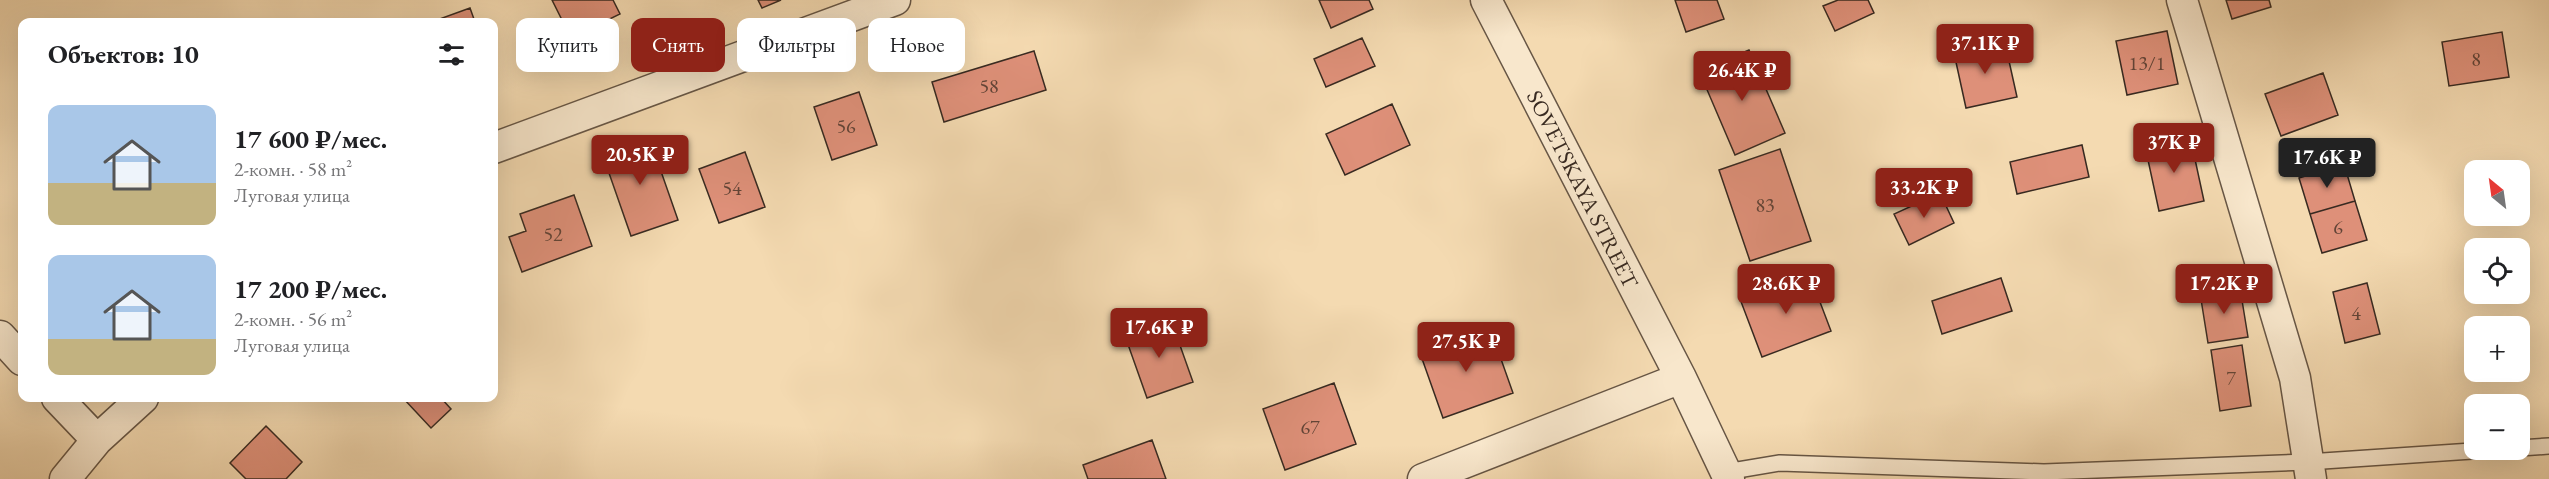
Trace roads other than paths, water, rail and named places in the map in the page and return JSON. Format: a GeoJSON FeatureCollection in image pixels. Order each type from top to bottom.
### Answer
{"type":"FeatureCollection","features":[{"type":"Feature","properties":{"kind":"street"},"geometry":{"type":"LineString","coordinates":[[498,147],[895,0]]}},
{"type":"Feature","properties":{"kind":"street","name":"SOVETSKAYA STREET"},"geometry":{"type":"LineString","coordinates":[[1486,0],[1681,378],[1727,476]]}},
{"type":"Feature","properties":{"kind":"street"},"geometry":{"type":"LineString","coordinates":[[2182,0],[2295,378],[2309,471]]}},
{"type":"Feature","properties":{"kind":"street"},"geometry":{"type":"LineString","coordinates":[[0,336],[18,356]]}},
{"type":"Feature","properties":{"kind":"street"},"geometry":{"type":"LineString","coordinates":[[1423,479],[1681,378]]}},
{"type":"Feature","properties":{"kind":"street"},"geometry":{"type":"LineString","coordinates":[[61,402],[97,440]]}},
{"type":"Feature","properties":{"kind":"street"},"geometry":{"type":"LineString","coordinates":[[65,479],[97,440],[139,402]]}},
{"type":"Feature","properties":{"kind":"lane"},"geometry":{"type":"LineString","coordinates":[[2530,447],[2549,446]]}},
{"type":"Feature","properties":{"kind":"lane"},"geometry":{"type":"LineString","coordinates":[[1727,476],[1780,463],[2044,472],[2309,471],[2464,453]]}}]}
